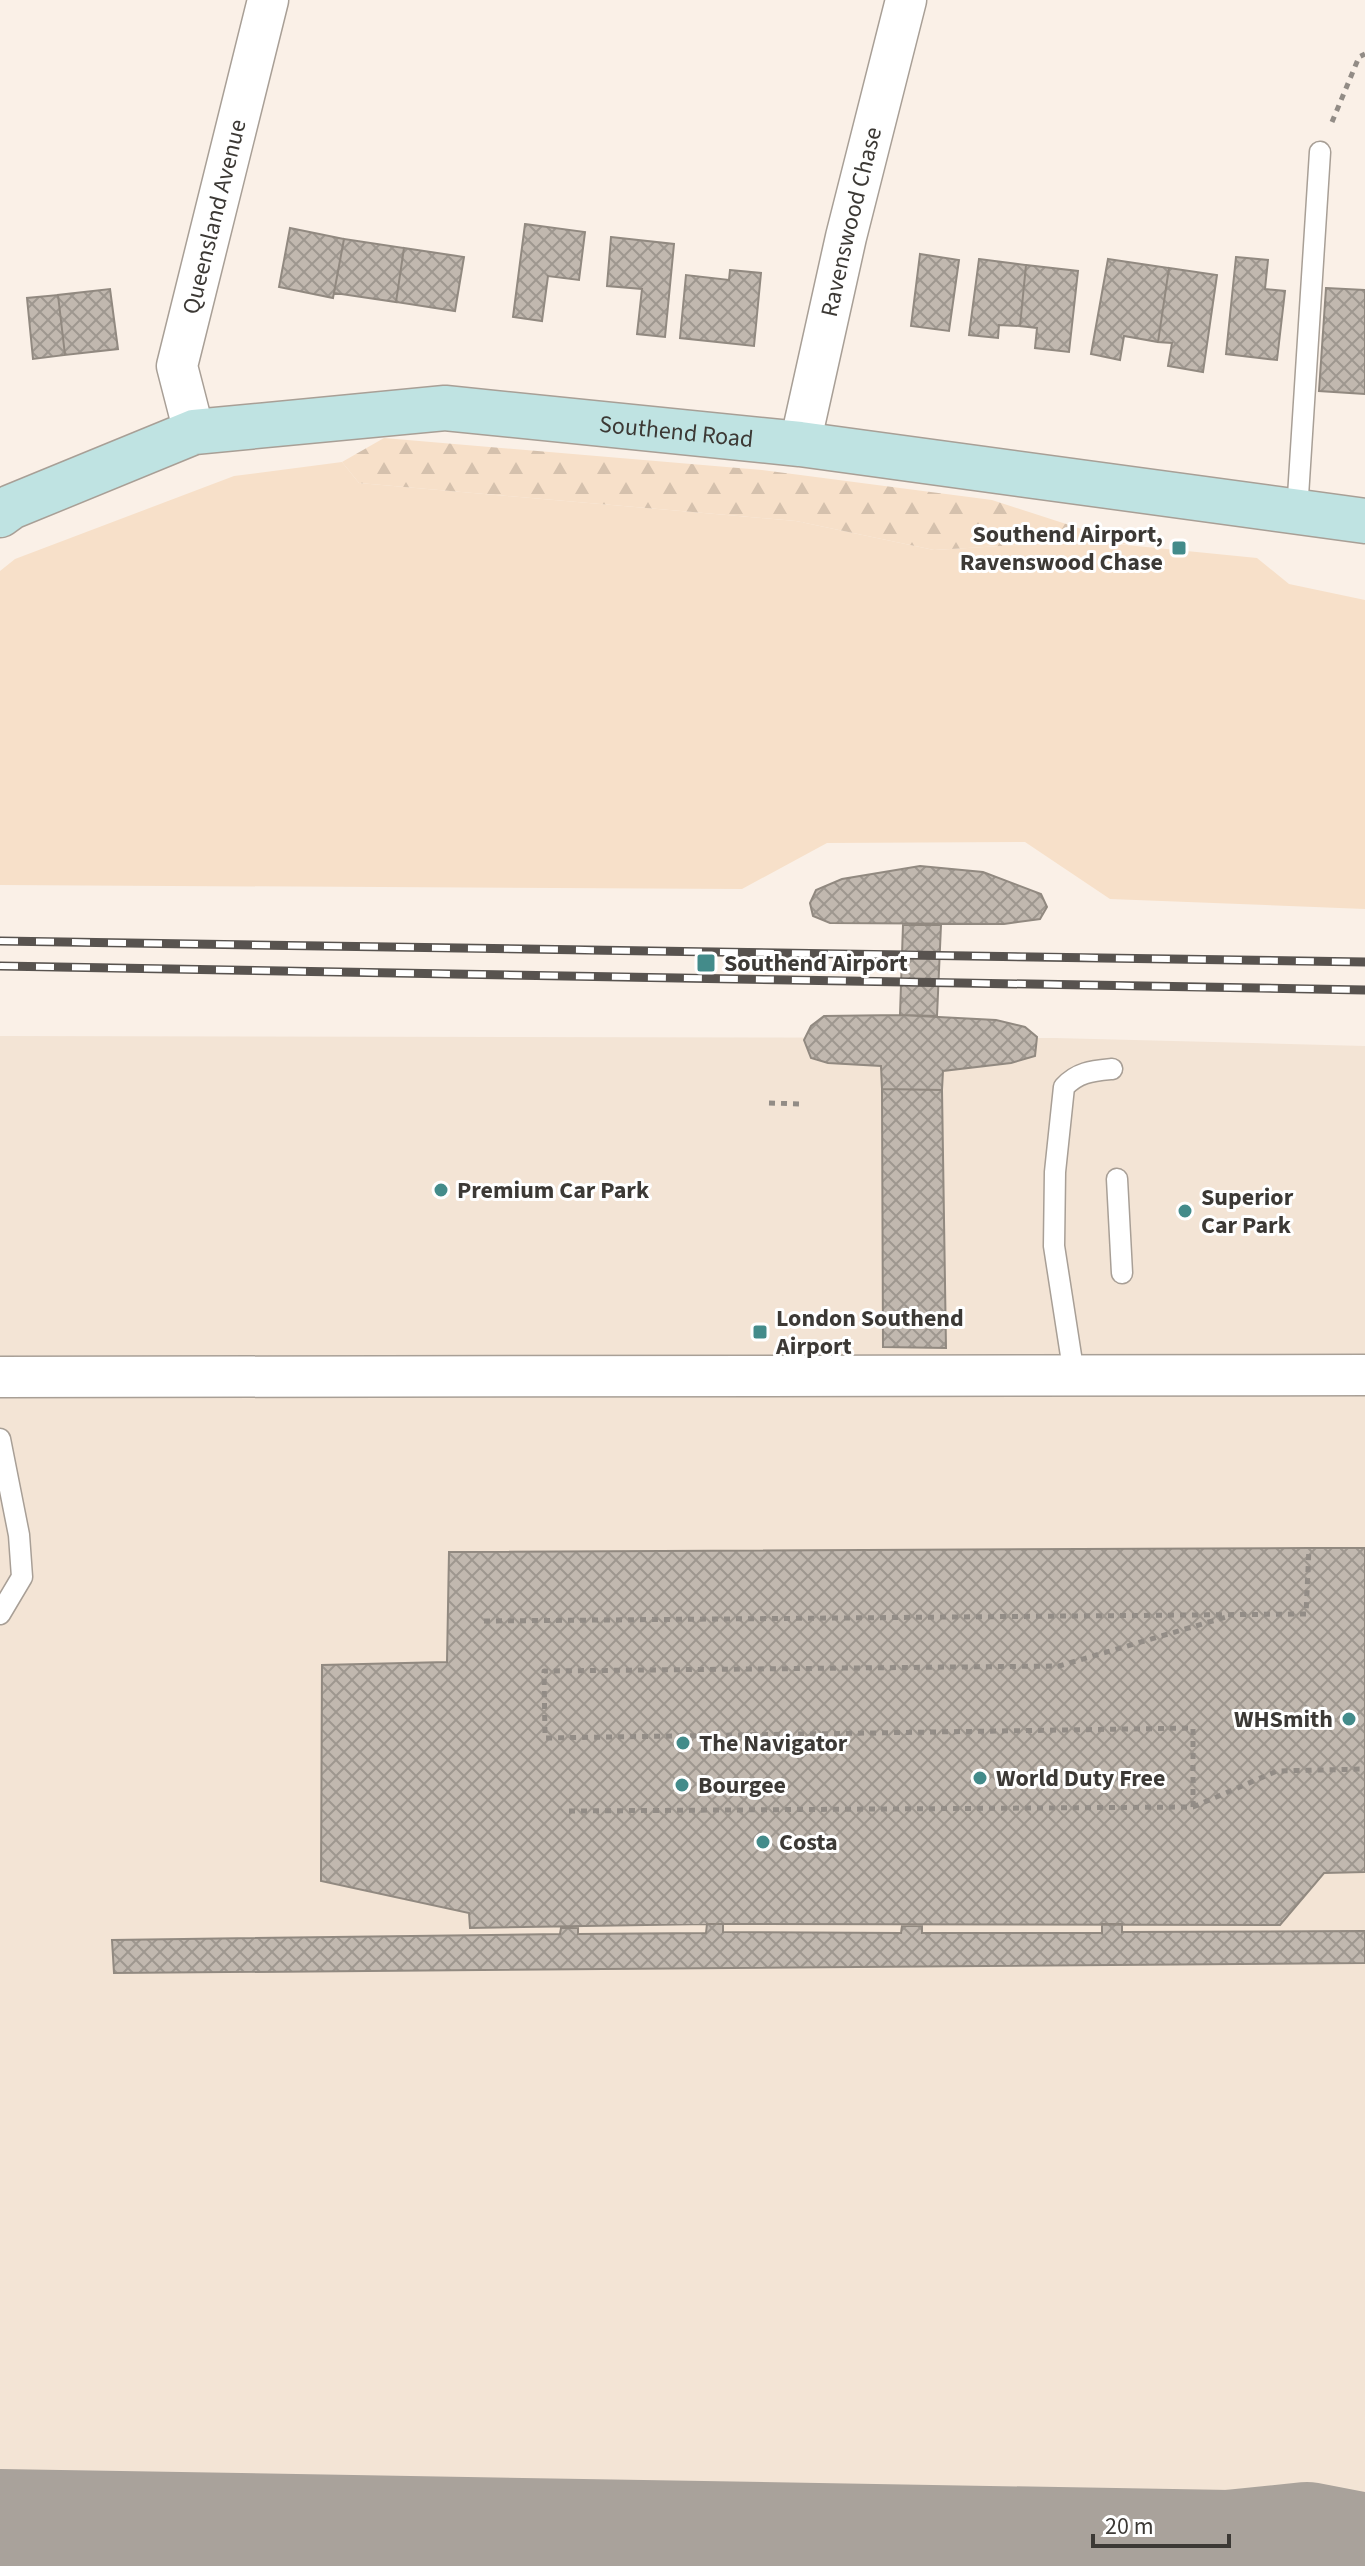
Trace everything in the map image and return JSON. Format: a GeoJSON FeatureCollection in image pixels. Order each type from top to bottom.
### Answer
{"type":"FeatureCollection","features":[{"type":"Feature","properties":{"kind":"street","name":"Queensland Avenue"},"geometry":{"type":"LineString","coordinates":[[194,432],[177,366],[268,0]]}},
{"type":"Feature","properties":{"kind":"street","name":"Ravenswood Chase"},"geometry":{"type":"LineString","coordinates":[[800,444],[846,237],[906,0]]}},
{"type":"Feature","properties":{"kind":"street","name":"Southend Road"},"geometry":{"type":"LineString","coordinates":[[0,515],[11,507],[194,432],[445,408],[800,444],[1365,521]]}},
{"type":"Feature","properties":{"kind":"street"},"geometry":{"type":"LineString","coordinates":[[0,1377],[1365,1375]]}},
{"type":"Feature","properties":{"kind":"lane"},"geometry":{"type":"LineString","coordinates":[[1297,512],[1320,152]]}},
{"type":"Feature","properties":{"kind":"lane"},"geometry":{"type":"LineString","coordinates":[[1074,1375],[1054,1246],[1055,1172],[1064,1087],[1073,1078],[1088,1071],[1112,1069]]}},
{"type":"Feature","properties":{"kind":"lane"},"geometry":{"type":"LineString","coordinates":[[1117,1179],[1122,1273]]}},
{"type":"Feature","properties":{"kind":"lane"},"geometry":{"type":"LineString","coordinates":[[0,1439],[19,1535],[22,1577],[0,1614]]}},
{"type":"Feature","properties":{"kind":"path"},"geometry":{"type":"LineString","coordinates":[[1320,152],[1359,57],[1365,54]]}},
{"type":"Feature","properties":{"kind":"path"},"geometry":{"type":"LineString","coordinates":[[769,1103],[801,1104]]}},
{"type":"Feature","properties":{"kind":"path"},"geometry":{"type":"LineString","coordinates":[[484,1621],[1306,1614],[1309,1548]]}},
{"type":"Feature","properties":{"kind":"path"},"geometry":{"type":"LineString","coordinates":[[1193,1807],[1193,1728],[545,1738],[544,1671],[1059,1666],[1233,1615]]}},
{"type":"Feature","properties":{"kind":"path"},"geometry":{"type":"LineString","coordinates":[[569,1811],[1193,1807],[1277,1771],[1365,1769]]}},
{"type":"Feature","properties":{"kind":"shaded area","name":"London Southend Airport"},"geometry":{"type":"Polygon","coordinates":[[[0,1036],[1055,1038],[1365,1046],[1365,2566],[0,2566],[0,1036]]]}},
{"type":"Feature","properties":{"kind":"green space"},"geometry":{"type":"Polygon","coordinates":[[[384,438],[762,470],[992,500],[1131,545],[1086,541],[934,550],[796,521],[359,483],[342,462],[384,438]]]}},
{"type":"Feature","properties":{"kind":"green space"},"geometry":{"type":"Polygon","coordinates":[[[342,462],[359,483],[796,521],[934,550],[1086,541],[1257,558],[1289,584],[1365,600],[1365,909],[1110,899],[1025,842],[827,843],[742,889],[0,885],[0,571],[15,559],[234,476],[342,462]]]}},
{"type":"Feature","properties":{"kind":"building"},"geometry":{"type":"Polygon","coordinates":[[[525,224],[585,232],[579,280],[548,276],[542,321],[513,317],[525,224]]]}},
{"type":"Feature","properties":{"kind":"building"},"geometry":{"type":"Polygon","coordinates":[[[290,228],[344,239],[333,298],[279,287],[290,228]]]}},
{"type":"Feature","properties":{"kind":"building"},"geometry":{"type":"Polygon","coordinates":[[[611,237],[674,244],[665,337],[637,334],[642,289],[607,286],[611,237]]]}},
{"type":"Feature","properties":{"kind":"building"},"geometry":{"type":"Polygon","coordinates":[[[344,239],[404,248],[396,302],[334,293],[344,239]]]}},
{"type":"Feature","properties":{"kind":"building"},"geometry":{"type":"Polygon","coordinates":[[[404,248],[464,257],[455,311],[396,302],[404,248]]]}},
{"type":"Feature","properties":{"kind":"building"},"geometry":{"type":"Polygon","coordinates":[[[920,254],[959,260],[949,331],[911,326],[920,254]]]}},
{"type":"Feature","properties":{"kind":"building"},"geometry":{"type":"Polygon","coordinates":[[[1236,257],[1268,260],[1265,289],[1285,291],[1277,360],[1226,354],[1236,257]]]}},
{"type":"Feature","properties":{"kind":"building"},"geometry":{"type":"Polygon","coordinates":[[[979,259],[1026,265],[1020,326],[999,325],[998,338],[969,335],[979,259]]]}},
{"type":"Feature","properties":{"kind":"building"},"geometry":{"type":"Polygon","coordinates":[[[1108,259],[1169,268],[1158,342],[1124,336],[1120,360],[1091,354],[1108,259]]]}},
{"type":"Feature","properties":{"kind":"building"},"geometry":{"type":"Polygon","coordinates":[[[1026,265],[1078,271],[1069,352],[1035,348],[1037,328],[1020,326],[1026,265]]]}},
{"type":"Feature","properties":{"kind":"building"},"geometry":{"type":"Polygon","coordinates":[[[1169,268],[1217,275],[1203,372],[1168,366],[1172,343],[1158,342],[1169,268]]]}},
{"type":"Feature","properties":{"kind":"building"},"geometry":{"type":"Polygon","coordinates":[[[730,270],[761,273],[754,346],[680,338],[686,275],[729,280],[730,270]]]}},
{"type":"Feature","properties":{"kind":"building"},"geometry":{"type":"Polygon","coordinates":[[[1326,288],[1365,290],[1365,394],[1319,391],[1326,288]]]}},
{"type":"Feature","properties":{"kind":"building"},"geometry":{"type":"Polygon","coordinates":[[[110,289],[118,349],[65,355],[58,295],[110,289]]]}},
{"type":"Feature","properties":{"kind":"building"},"geometry":{"type":"Polygon","coordinates":[[[58,295],[65,355],[33,359],[27,298],[58,295]]]}},
{"type":"Feature","properties":{"kind":"building"},"geometry":{"type":"Polygon","coordinates":[[[920,866],[983,872],[1041,894],[1047,907],[1040,919],[1004,924],[830,923],[813,916],[810,903],[816,890],[842,879],[920,866]]]}},
{"type":"Feature","properties":{"kind":"building"},"geometry":{"type":"Polygon","coordinates":[[[903,925],[941,925],[937,1016],[900,1015],[903,925]]]}},
{"type":"Feature","properties":{"kind":"building"},"geometry":{"type":"Polygon","coordinates":[[[900,1015],[996,1020],[1025,1027],[1037,1037],[1035,1056],[1011,1063],[943,1071],[942,1090],[882,1089],[881,1066],[828,1063],[811,1058],[804,1040],[811,1026],[824,1016],[900,1015]]]}},
{"type":"Feature","properties":{"kind":"building"},"geometry":{"type":"Polygon","coordinates":[[[882,1089],[942,1090],[946,1348],[883,1347],[882,1089]]]}},
{"type":"Feature","properties":{"kind":"building"},"geometry":{"type":"Polygon","coordinates":[[[1365,1548],[1365,1872],[1324,1873],[1280,1925],[707,1924],[470,1928],[469,1913],[321,1881],[322,1665],[447,1662],[449,1552],[1365,1548]]]}},
{"type":"Feature","properties":{"kind":"building"},"geometry":{"type":"Polygon","coordinates":[[[707,1924],[723,1924],[723,1932],[901,1933],[902,1926],[922,1926],[922,1933],[1102,1933],[1102,1924],[1122,1924],[1122,1932],[1365,1931],[1365,1963],[114,1973],[112,1940],[560,1934],[561,1928],[578,1928],[578,1934],[706,1933],[707,1924]]]}},
{"type":"Feature","properties":{"kind":"taxiway"},"geometry":{"type":"LineString","coordinates":[[0,2530],[1229,2551],[1307,2543],[1365,2554]]}},
{"type":"Feature","properties":{"kind":"railway"},"geometry":{"type":"LineString","coordinates":[[0,941],[1365,962]]}},
{"type":"Feature","properties":{"kind":"railway"},"geometry":{"type":"LineString","coordinates":[[0,966],[1365,990]]}},
{"type":"Feature","properties":{"kind":"place","name":"Southend Airport, Ravenswood Chase"},"geometry":{"type":"Point","coordinates":[1179,548]}},
{"type":"Feature","properties":{"kind":"place","name":"Southend Airport"},"geometry":{"type":"Point","coordinates":[706,963]}},
{"type":"Feature","properties":{"kind":"place","name":"Premium Car Park"},"geometry":{"type":"Point","coordinates":[441,1190]}},
{"type":"Feature","properties":{"kind":"place","name":"Superior Car Park"},"geometry":{"type":"Point","coordinates":[1185,1211]}},
{"type":"Feature","properties":{"kind":"place","name":"London Southend Airport"},"geometry":{"type":"Point","coordinates":[760,1332]}},
{"type":"Feature","properties":{"kind":"place","name":"WHSmith"},"geometry":{"type":"Point","coordinates":[1349,1719]}},
{"type":"Feature","properties":{"kind":"place","name":"The Navigator"},"geometry":{"type":"Point","coordinates":[683,1743]}},
{"type":"Feature","properties":{"kind":"place","name":"World Duty Free"},"geometry":{"type":"Point","coordinates":[980,1778]}},
{"type":"Feature","properties":{"kind":"place","name":"Bourgee"},"geometry":{"type":"Point","coordinates":[682,1785]}},
{"type":"Feature","properties":{"kind":"place","name":"Costa"},"geometry":{"type":"Point","coordinates":[763,1842]}}]}
